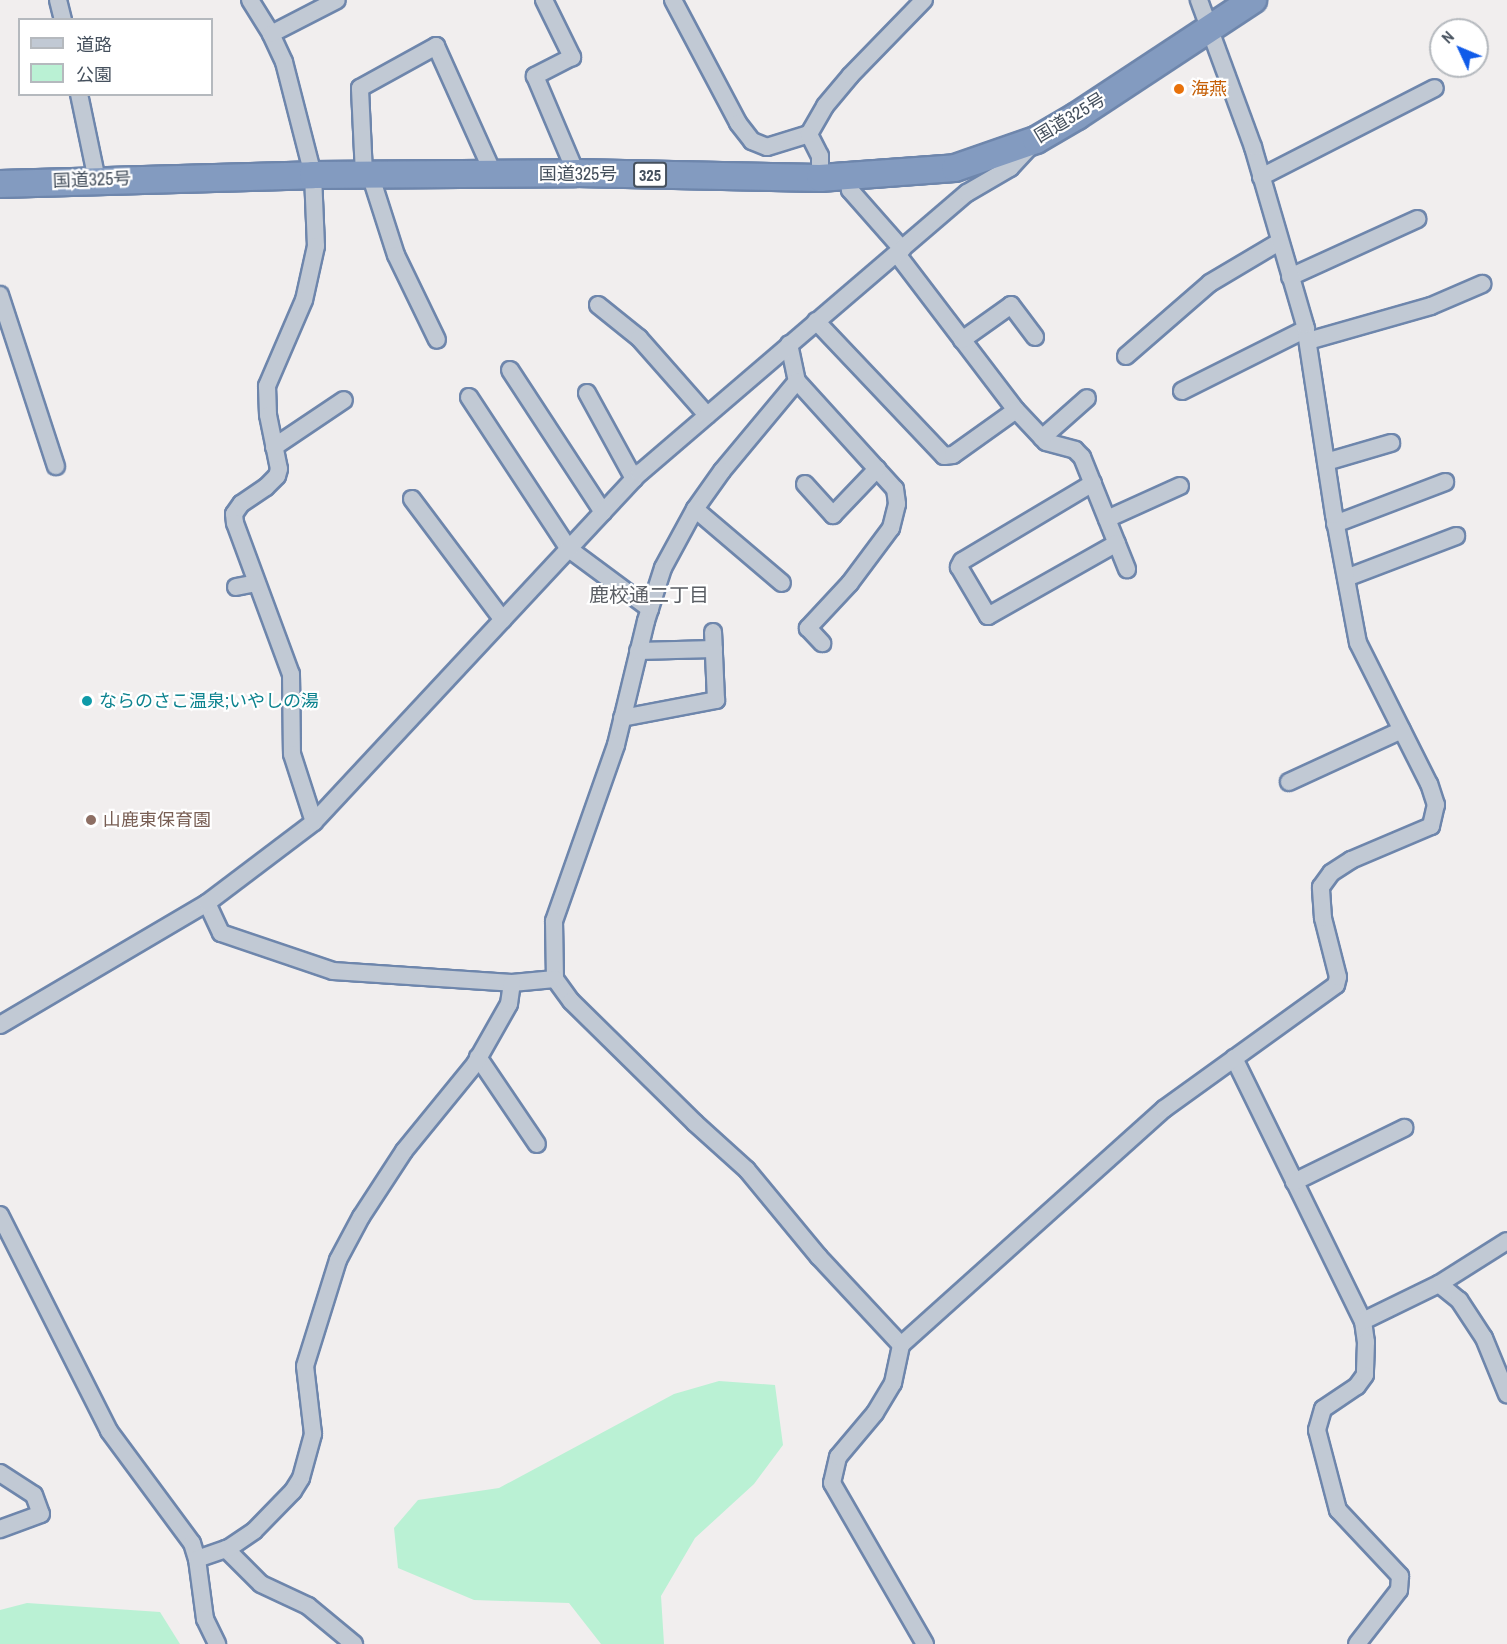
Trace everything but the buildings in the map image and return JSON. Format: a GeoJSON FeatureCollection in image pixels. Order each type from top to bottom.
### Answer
{"type":"FeatureCollection","features":[{"type":"Feature","properties":{"kind":"highway","name":"国道325号"},"geometry":{"type":"LineString","coordinates":[[0,184],[367,174],[576,173],[820,178],[955,168],[1036,140],[1077,116],[1253,0]]}},
{"type":"Feature","properties":{"kind":"street"},"geometry":{"type":"LineString","coordinates":[[58,0],[62,18]]}},
{"type":"Feature","properties":{"kind":"street"},"geometry":{"type":"LineString","coordinates":[[250,0],[272,34],[284,62],[313,175],[316,246],[304,300],[267,387],[268,415],[279,469],[277,476],[242,504],[234,514],[291,674],[292,754],[314,822]]}},
{"type":"Feature","properties":{"kind":"street"},"geometry":{"type":"LineString","coordinates":[[272,34],[337,0]]}},
{"type":"Feature","properties":{"kind":"street"},"geometry":{"type":"LineString","coordinates":[[544,0],[572,57],[535,76],[576,173]]}},
{"type":"Feature","properties":{"kind":"street"},"geometry":{"type":"LineString","coordinates":[[673,0],[689,25],[738,123],[753,141],[767,147],[809,134],[825,106],[850,76],[924,0]]}},
{"type":"Feature","properties":{"kind":"street"},"geometry":{"type":"LineString","coordinates":[[925,1644],[832,1483],[838,1457],[875,1413],[893,1383],[901,1345],[1164,1109],[1336,986],[1338,977],[1323,918],[1322,887],[1331,873],[1351,860],[1431,826],[1436,805],[1429,784],[1358,643],[1335,524],[1307,335],[1253,147],[1199,0]]}},
{"type":"Feature","properties":{"kind":"street"},"geometry":{"type":"LineString","coordinates":[[437,340],[396,255],[367,174],[360,88],[436,46],[493,174]]}},
{"type":"Feature","properties":{"kind":"street"},"geometry":{"type":"LineString","coordinates":[[1262,177],[1435,88]]}},
{"type":"Feature","properties":{"kind":"street"},"geometry":{"type":"LineString","coordinates":[[79,96],[97,180]]}},
{"type":"Feature","properties":{"kind":"street"},"geometry":{"type":"LineString","coordinates":[[809,134],[820,156],[820,178]]}},
{"type":"Feature","properties":{"kind":"street"},"geometry":{"type":"LineString","coordinates":[[0,1025],[207,903],[314,822],[634,479],[967,193],[1010,168],[1036,140]]}},
{"type":"Feature","properties":{"kind":"street"},"geometry":{"type":"LineString","coordinates":[[955,168],[967,193]]}},
{"type":"Feature","properties":{"kind":"street"},"geometry":{"type":"LineString","coordinates":[[848,176],[850,190],[899,251],[1016,411],[1042,438],[1058,447],[1075,450],[1082,458],[1127,568]]}},
{"type":"Feature","properties":{"kind":"street"},"geometry":{"type":"LineString","coordinates":[[1290,277],[1417,219]]}},
{"type":"Feature","properties":{"kind":"street"},"geometry":{"type":"LineString","coordinates":[[1126,356],[1210,283],[1279,242]]}},
{"type":"Feature","properties":{"kind":"street"},"geometry":{"type":"LineString","coordinates":[[1182,391],[1307,335],[1431,306],[1482,284]]}},
{"type":"Feature","properties":{"kind":"street"},"geometry":{"type":"LineString","coordinates":[[0,296],[56,466]]}},
{"type":"Feature","properties":{"kind":"street"},"geometry":{"type":"LineString","coordinates":[[598,305],[639,338],[707,415]]}},
{"type":"Feature","properties":{"kind":"street"},"geometry":{"type":"LineString","coordinates":[[962,340],[1011,305],[1035,337]]}},
{"type":"Feature","properties":{"kind":"street"},"geometry":{"type":"LineString","coordinates":[[816,321],[944,456],[953,456],[1016,411]]}},
{"type":"Feature","properties":{"kind":"street"},"geometry":{"type":"LineString","coordinates":[[789,344],[796,381],[895,489],[897,504],[891,528],[850,583],[808,628],[822,643]]}},
{"type":"Feature","properties":{"kind":"street"},"geometry":{"type":"LineString","coordinates":[[510,370],[603,512]]}},
{"type":"Feature","properties":{"kind":"street"},"geometry":{"type":"LineString","coordinates":[[796,381],[722,471],[695,508],[663,568],[638,651],[622,718],[588,828],[554,921],[555,979],[571,1001],[695,1123],[747,1170],[819,1257],[901,1345]]}},
{"type":"Feature","properties":{"kind":"street"},"geometry":{"type":"LineString","coordinates":[[587,393],[634,479]]}},
{"type":"Feature","properties":{"kind":"street"},"geometry":{"type":"LineString","coordinates":[[469,397],[569,549],[650,609]]}},
{"type":"Feature","properties":{"kind":"street"},"geometry":{"type":"LineString","coordinates":[[1042,438],[1087,398]]}},
{"type":"Feature","properties":{"kind":"street"},"geometry":{"type":"LineString","coordinates":[[274,447],[344,400]]}},
{"type":"Feature","properties":{"kind":"street"},"geometry":{"type":"LineString","coordinates":[[1326,462],[1391,442]]}},
{"type":"Feature","properties":{"kind":"street"},"geometry":{"type":"LineString","coordinates":[[805,484],[833,515],[877,469]]}},
{"type":"Feature","properties":{"kind":"street"},"geometry":{"type":"LineString","coordinates":[[1335,524],[1445,482]]}},
{"type":"Feature","properties":{"kind":"street"},"geometry":{"type":"LineString","coordinates":[[1093,483],[962,561],[959,567],[988,616],[1117,543]]}},
{"type":"Feature","properties":{"kind":"street"},"geometry":{"type":"LineString","coordinates":[[1107,519],[1180,486]]}},
{"type":"Feature","properties":{"kind":"street"},"geometry":{"type":"LineString","coordinates":[[412,500],[503,620]]}},
{"type":"Feature","properties":{"kind":"street"},"geometry":{"type":"LineString","coordinates":[[695,508],[782,583]]}},
{"type":"Feature","properties":{"kind":"street"},"geometry":{"type":"LineString","coordinates":[[1346,578],[1456,536]]}},
{"type":"Feature","properties":{"kind":"street"},"geometry":{"type":"LineString","coordinates":[[236,587],[257,583]]}},
{"type":"Feature","properties":{"kind":"street"},"geometry":{"type":"LineString","coordinates":[[622,718],[716,700],[713,641],[638,651]]}},
{"type":"Feature","properties":{"kind":"street"},"geometry":{"type":"LineString","coordinates":[[1289,782],[1402,730]]}},
{"type":"Feature","properties":{"kind":"street"},"geometry":{"type":"LineString","coordinates":[[207,903],[221,933],[333,971],[512,983],[555,979]]}},
{"type":"Feature","properties":{"kind":"street"},"geometry":{"type":"LineString","coordinates":[[197,1559],[226,1549],[254,1531],[293,1491],[301,1478],[313,1434],[305,1366],[338,1260],[361,1217],[404,1150],[478,1057],[509,1004],[512,983]]}},
{"type":"Feature","properties":{"kind":"street"},"geometry":{"type":"LineString","coordinates":[[478,1057],[537,1144]]}},
{"type":"Feature","properties":{"kind":"street"},"geometry":{"type":"LineString","coordinates":[[1234,1058],[1363,1321],[1366,1342],[1365,1375],[1357,1386],[1323,1409],[1317,1430],[1338,1510],[1400,1576],[1399,1590],[1357,1644]]}},
{"type":"Feature","properties":{"kind":"street"},"geometry":{"type":"LineString","coordinates":[[1294,1182],[1404,1128]]}},
{"type":"Feature","properties":{"kind":"street"},"geometry":{"type":"LineString","coordinates":[[0,1215],[109,1431],[192,1543],[197,1559],[205,1619],[217,1644]]}},
{"type":"Feature","properties":{"kind":"street"},"geometry":{"type":"LineString","coordinates":[[1363,1321],[1438,1284],[1507,1241]]}},
{"type":"Feature","properties":{"kind":"street"},"geometry":{"type":"LineString","coordinates":[[1438,1284],[1459,1300],[1484,1338],[1507,1394]]}},
{"type":"Feature","properties":{"kind":"street"},"geometry":{"type":"LineString","coordinates":[[0,1473],[34,1495],[41,1514],[0,1529]]}},
{"type":"Feature","properties":{"kind":"street"},"geometry":{"type":"LineString","coordinates":[[226,1549],[261,1584],[308,1606],[350,1640]]}},
{"type":"Feature","properties":{"kind":"green space"},"geometry":{"type":"Polygon","coordinates":[[[719,1381],[775,1385],[783,1445],[754,1484],[695,1538],[661,1596],[664,1644],[601,1644],[569,1603],[474,1600],[398,1568],[394,1528],[418,1500],[499,1488],[674,1394],[719,1381]]]}},
{"type":"Feature","properties":{"kind":"green space"},"geometry":{"type":"Polygon","coordinates":[[[27,1603],[160,1612],[180,1644],[0,1644],[0,1610],[27,1603]]]}},
{"type":"Feature","properties":{"kind":"place","name":"海燕"},"geometry":{"type":"Point","coordinates":[1179,89]}},
{"type":"Feature","properties":{"kind":"place","name":"ならのさこ温泉;いやしの湯"},"geometry":{"type":"Point","coordinates":[87,701]}},
{"type":"Feature","properties":{"kind":"place","name":"山鹿東保育園"},"geometry":{"type":"Point","coordinates":[91,820]}},
{"type":"Feature","properties":{"kind":"district","name":"鹿校通二丁目"},"geometry":{"type":"Point","coordinates":[649,594]}}]}
